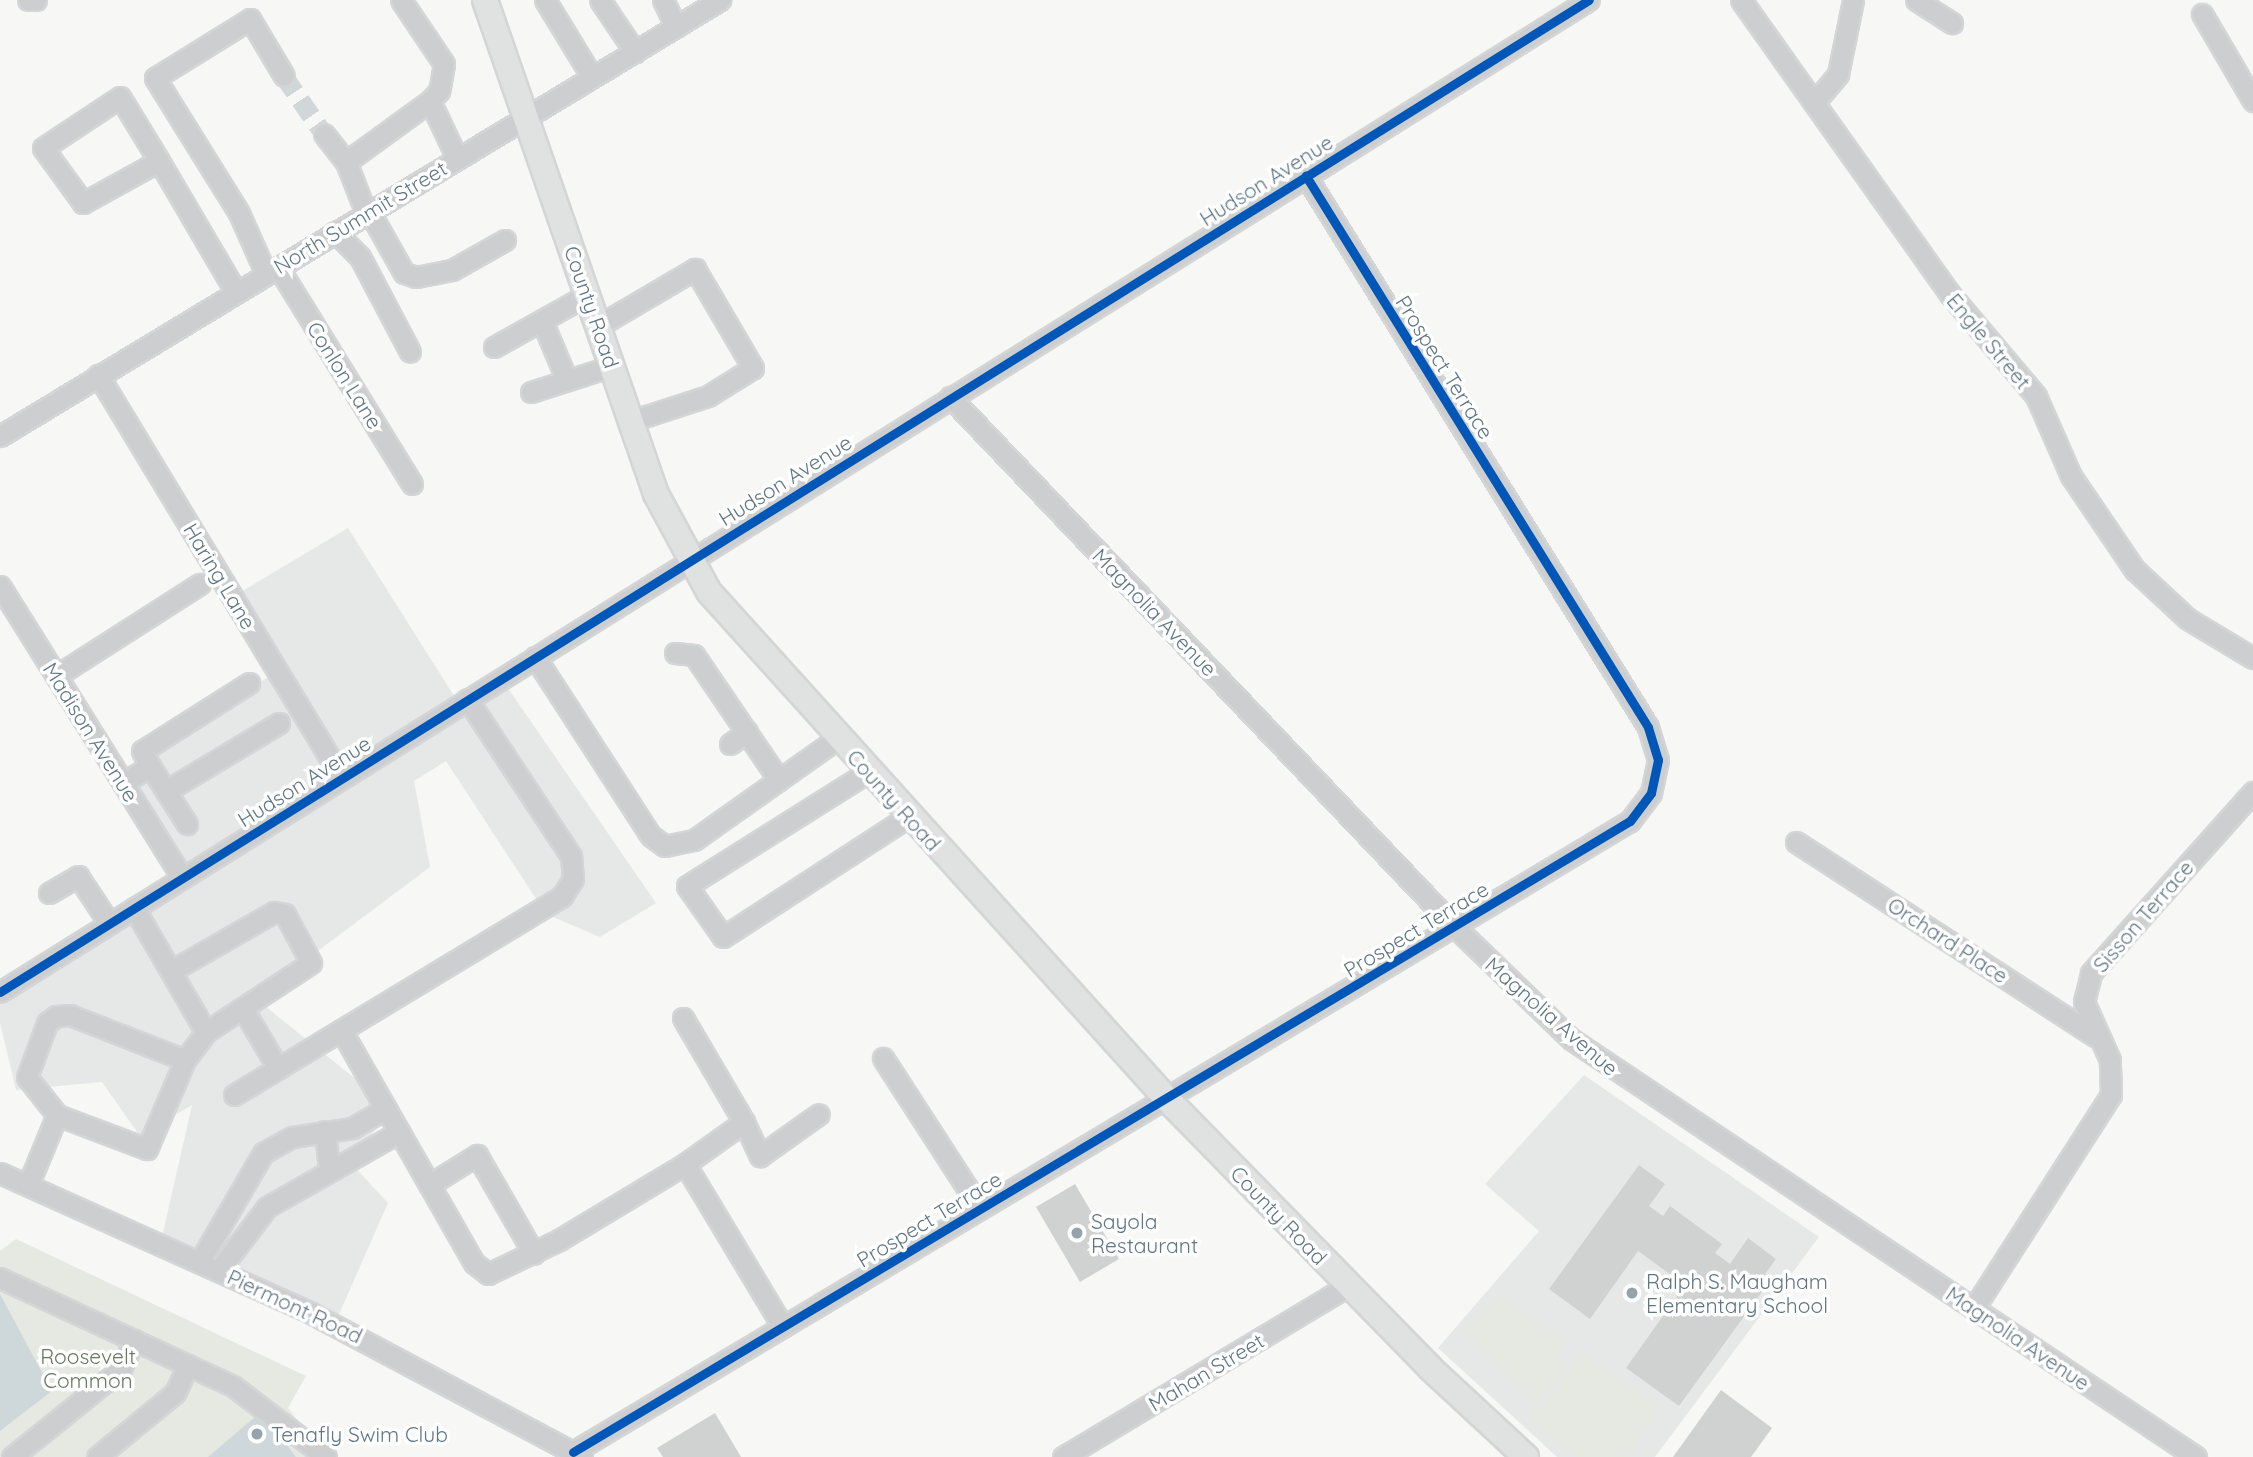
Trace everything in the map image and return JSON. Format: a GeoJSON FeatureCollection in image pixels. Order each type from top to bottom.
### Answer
{"type":"FeatureCollection","features":[{"type":"Feature","properties":{"kind":"main road","name":"County Road"},"geometry":{"type":"LineString","coordinates":[[485,0],[631,421],[688,561],[838,738],[1166,1098],[1348,1286],[1526,1457]]}},
{"type":"Feature","properties":{"kind":"street"},"geometry":{"type":"LineString","coordinates":[[346,162],[430,101],[439,91],[444,64],[401,0]]}},
{"type":"Feature","properties":{"kind":"street"},"geometry":{"type":"LineString","coordinates":[[545,0],[592,77]]}},
{"type":"Feature","properties":{"kind":"street"},"geometry":{"type":"LineString","coordinates":[[600,0],[635,52]]}},
{"type":"Feature","properties":{"kind":"street"},"geometry":{"type":"LineString","coordinates":[[663,0],[676,27]]}},
{"type":"Feature","properties":{"kind":"street","name":"North Summit Street"},"geometry":{"type":"LineString","coordinates":[[0,436],[272,270],[341,240],[368,212],[720,0]]}},
{"type":"Feature","properties":{"kind":"street","name":"Hudson Avenue"},"geometry":{"type":"LineString","coordinates":[[0,992],[1589,0]]}},
{"type":"Feature","properties":{"kind":"street","name":"Engle Street"},"geometry":{"type":"LineString","coordinates":[[1741,0],[1949,293],[2036,396],[2071,477],[2135,570],[2188,619],[2253,658]]}},
{"type":"Feature","properties":{"kind":"street"},"geometry":{"type":"LineString","coordinates":[[1814,103],[1838,74],[1853,0]]}},
{"type":"Feature","properties":{"kind":"street"},"geometry":{"type":"LineString","coordinates":[[1916,0],[1952,23]]}},
{"type":"Feature","properties":{"kind":"street"},"geometry":{"type":"LineString","coordinates":[[2202,14],[2253,101]]}},
{"type":"Feature","properties":{"kind":"street","name":"Conlon Lane"},"geometry":{"type":"LineString","coordinates":[[284,76],[250,19],[155,78],[272,270],[412,484]]}},
{"type":"Feature","properties":{"kind":"street"},"geometry":{"type":"LineString","coordinates":[[159,161],[83,203],[43,148],[120,97],[159,161],[236,292]]}},
{"type":"Feature","properties":{"kind":"street"},"geometry":{"type":"LineString","coordinates":[[430,101],[457,159]]}},
{"type":"Feature","properties":{"kind":"street"},"geometry":{"type":"LineString","coordinates":[[324,134],[346,162],[368,212],[404,272],[416,277],[452,270],[505,240]]}},
{"type":"Feature","properties":{"kind":"street","name":"Prospect Terrace"},"geometry":{"type":"LineString","coordinates":[[578,1455],[783,1326],[1630,821],[1654,785],[1655,743],[1306,176]]}},
{"type":"Feature","properties":{"kind":"street"},"geometry":{"type":"LineString","coordinates":[[341,240],[360,257],[410,352]]}},
{"type":"Feature","properties":{"kind":"street"},"geometry":{"type":"LineString","coordinates":[[598,326],[695,270],[753,368],[708,396],[631,421]]}},
{"type":"Feature","properties":{"kind":"street"},"geometry":{"type":"LineString","coordinates":[[494,347],[587,295]]}},
{"type":"Feature","properties":{"kind":"street"},"geometry":{"type":"LineString","coordinates":[[542,321],[566,378]]}},
{"type":"Feature","properties":{"kind":"street"},"geometry":{"type":"LineString","coordinates":[[531,392],[566,378],[612,366]]}},
{"type":"Feature","properties":{"kind":"street","name":"Haring Lane"},"geometry":{"type":"LineString","coordinates":[[98,375],[342,778]]}},
{"type":"Feature","properties":{"kind":"street","name":"Magnolia Avenue"},"geometry":{"type":"LineString","coordinates":[[950,397],[1523,996],[1622,1077],[2196,1457]]}},
{"type":"Feature","properties":{"kind":"street"},"geometry":{"type":"LineString","coordinates":[[57,676],[200,584]]}},
{"type":"Feature","properties":{"kind":"street","name":"Madison Avenue"},"geometry":{"type":"LineString","coordinates":[[0,586],[7,611],[57,676],[183,877]]}},
{"type":"Feature","properties":{"kind":"street"},"geometry":{"type":"LineString","coordinates":[[674,653],[694,655],[779,780]]}},
{"type":"Feature","properties":{"kind":"street"},"geometry":{"type":"LineString","coordinates":[[535,657],[657,842],[684,846],[838,738]]}},
{"type":"Feature","properties":{"kind":"street"},"geometry":{"type":"LineString","coordinates":[[187,824],[142,751],[249,683]]}},
{"type":"Feature","properties":{"kind":"street"},"geometry":{"type":"LineString","coordinates":[[234,1095],[562,896],[573,879],[571,856],[467,699]]}},
{"type":"Feature","properties":{"kind":"street"},"geometry":{"type":"LineString","coordinates":[[166,791],[279,723]]}},
{"type":"Feature","properties":{"kind":"street"},"geometry":{"type":"LineString","coordinates":[[730,744],[747,732]]}},
{"type":"Feature","properties":{"kind":"street"},"geometry":{"type":"LineString","coordinates":[[123,783],[150,766]]}},
{"type":"Feature","properties":{"kind":"street"},"geometry":{"type":"LineString","coordinates":[[869,772],[687,886],[723,937],[909,817]]}},
{"type":"Feature","properties":{"kind":"street","name":"Sisson Terrace"},"geometry":{"type":"LineString","coordinates":[[1974,1308],[2104,1111],[2113,1078],[2084,1002],[2091,973],[2253,792]]}},
{"type":"Feature","properties":{"kind":"street","name":"Orchard Place"},"geometry":{"type":"LineString","coordinates":[[1796,842],[2099,1038]]}},
{"type":"Feature","properties":{"kind":"street"},"geometry":{"type":"LineString","coordinates":[[49,893],[78,876],[109,923]]}},
{"type":"Feature","properties":{"kind":"street"},"geometry":{"type":"LineString","coordinates":[[134,908],[206,1032]]}},
{"type":"Feature","properties":{"kind":"street"},"geometry":{"type":"LineString","coordinates":[[171,971],[274,912],[285,914],[311,963],[206,1032],[185,1060],[147,1149],[57,1115],[27,1077],[47,1023],[56,1016],[70,1015],[185,1060]]}},
{"type":"Feature","properties":{"kind":"street"},"geometry":{"type":"LineString","coordinates":[[243,1009],[278,1069]]}},
{"type":"Feature","properties":{"kind":"street"},"geometry":{"type":"LineString","coordinates":[[682,1018],[744,1122],[760,1156],[819,1114]]}},
{"type":"Feature","properties":{"kind":"street"},"geometry":{"type":"LineString","coordinates":[[341,1030],[474,1263],[488,1274],[534,1254],[685,1164],[744,1122]]}},
{"type":"Feature","properties":{"kind":"street"},"geometry":{"type":"LineString","coordinates":[[883,1058],[980,1208]]}},
{"type":"Feature","properties":{"kind":"street"},"geometry":{"type":"LineString","coordinates":[[200,1261],[264,1153],[292,1137],[352,1128],[386,1108]]}},
{"type":"Feature","properties":{"kind":"street"},"geometry":{"type":"LineString","coordinates":[[28,1185],[57,1115]]}},
{"type":"Feature","properties":{"kind":"street"},"geometry":{"type":"LineString","coordinates":[[325,1131],[329,1169]]}},
{"type":"Feature","properties":{"kind":"street"},"geometry":{"type":"LineString","coordinates":[[219,1270],[267,1207],[329,1169],[399,1132]]}},
{"type":"Feature","properties":{"kind":"street"},"geometry":{"type":"LineString","coordinates":[[429,1185],[477,1155],[534,1254]]}},
{"type":"Feature","properties":{"kind":"street"},"geometry":{"type":"LineString","coordinates":[[685,1164],[783,1326]]}},
{"type":"Feature","properties":{"kind":"street","name":"Piermont Road"},"geometry":{"type":"LineString","coordinates":[[0,1173],[200,1261],[410,1361],[578,1455]]}},
{"type":"Feature","properties":{"kind":"street"},"geometry":{"type":"LineString","coordinates":[[0,1278],[188,1365],[268,1406],[326,1457]]}},
{"type":"Feature","properties":{"kind":"street","name":"Mahan Street"},"geometry":{"type":"LineString","coordinates":[[1063,1457],[1348,1286]]}},
{"type":"Feature","properties":{"kind":"street"},"geometry":{"type":"LineString","coordinates":[[12,1457],[121,1369],[134,1340]]}},
{"type":"Feature","properties":{"kind":"street"},"geometry":{"type":"LineString","coordinates":[[97,1457],[175,1394],[188,1365]]}},
{"type":"Feature","properties":{"kind":"shaded area"},"geometry":{"type":"Polygon","coordinates":[[[348,528],[461,707],[503,681],[656,903],[600,937],[546,914],[446,761],[414,781],[430,867],[255,998],[393,1109],[349,1161],[388,1203],[336,1321],[162,1237],[192,1105],[140,1136],[102,1082],[16,1090],[0,1023],[0,989],[185,875],[121,775],[277,671],[234,596],[348,528]]]}},
{"type":"Feature","properties":{"kind":"shaded area","name":"Ralph S. Maugham Elementary School"},"geometry":{"type":"Polygon","coordinates":[[[1584,1075],[1819,1237],[1655,1457],[1557,1457],[1438,1348],[1539,1231],[1485,1184],[1584,1075]]]}},
{"type":"Feature","properties":{"kind":"shaded area"},"geometry":{"type":"Polygon","coordinates":[[[0,1294],[52,1391],[0,1431],[0,1294]]]}},
{"type":"Feature","properties":{"kind":"shaded area","name":"Tenafly Swim Club"},"geometry":{"type":"Polygon","coordinates":[[[262,1411],[296,1457],[208,1457],[262,1411]]]}},
{"type":"Feature","properties":{"kind":"green space","name":"Roosevelt Common"},"geometry":{"type":"Polygon","coordinates":[[[16,1239],[306,1376],[288,1408],[325,1457],[0,1457],[0,1251],[16,1239]]]}},
{"type":"Feature","properties":{"kind":"green space"},"geometry":{"type":"Polygon","coordinates":[[[1500,1293],[1569,1344],[1558,1358],[1568,1367],[1536,1404],[1464,1328],[1500,1293]]]}},
{"type":"Feature","properties":{"kind":"green space"},"geometry":{"type":"Polygon","coordinates":[[[1582,1352],[1661,1407],[1628,1457],[1577,1457],[1530,1419],[1582,1352]]]}},
{"type":"Feature","properties":{"kind":"building"},"geometry":{"type":"Polygon","coordinates":[[[1639,1165],[1665,1184],[1649,1206],[1663,1216],[1670,1206],[1722,1244],[1715,1253],[1730,1264],[1748,1238],[1776,1259],[1758,1284],[1764,1289],[1679,1406],[1626,1368],[1685,1285],[1638,1251],[1590,1319],[1549,1289],[1639,1165]]]}},
{"type":"Feature","properties":{"kind":"building","name":"Sayola Restaurant"},"geometry":{"type":"Polygon","coordinates":[[[1075,1184],[1119,1259],[1080,1282],[1036,1207],[1075,1184]]]}},
{"type":"Feature","properties":{"kind":"building"},"geometry":{"type":"Polygon","coordinates":[[[1721,1390],[1772,1428],[1751,1457],[1673,1457],[1721,1390]]]}},
{"type":"Feature","properties":{"kind":"building"},"geometry":{"type":"Polygon","coordinates":[[[715,1413],[741,1457],[663,1457],[657,1448],[715,1413]]]}},
{"type":"Feature","properties":{"kind":"tunnel"},"geometry":{"type":"LineString","coordinates":[[284,76],[324,134]]}},
{"type":"Feature","properties":{"kind":"cycle path"},"geometry":{"type":"LineString","coordinates":[[0,992],[1589,0]]}},
{"type":"Feature","properties":{"kind":"cycle path"},"geometry":{"type":"LineString","coordinates":[[573,1452],[1630,821],[1651,793],[1658,760],[1648,727],[1306,176]]}},
{"type":"Feature","properties":{"kind":"place","name":"Sayola Restaurant"},"geometry":{"type":"Point","coordinates":[1077,1233]}},
{"type":"Feature","properties":{"kind":"place","name":"Ralph S. Maugham Elementary School"},"geometry":{"type":"Point","coordinates":[1632,1293]}},
{"type":"Feature","properties":{"kind":"place","name":"Tenafly Swim Club"},"geometry":{"type":"Point","coordinates":[257,1434]}}]}
